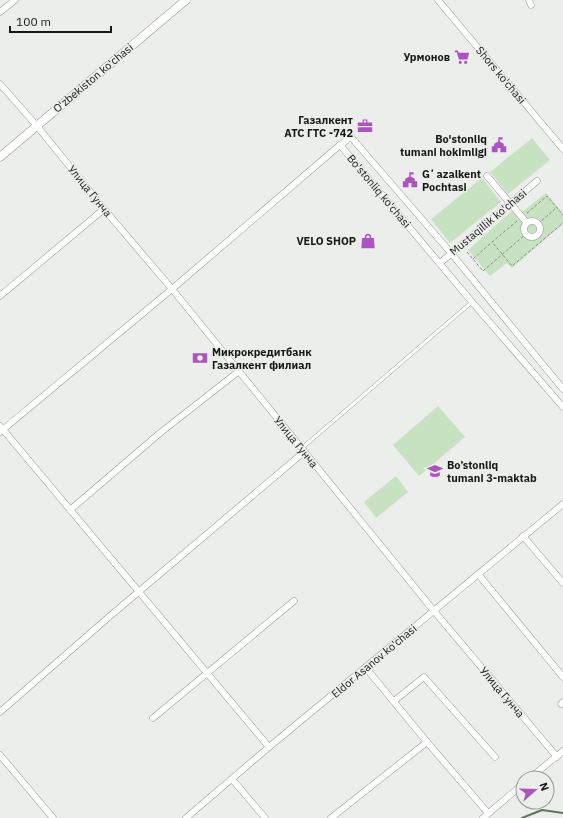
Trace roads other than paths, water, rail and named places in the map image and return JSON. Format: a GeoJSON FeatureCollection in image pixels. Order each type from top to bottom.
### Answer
{"type":"FeatureCollection","features":[{"type":"Feature","properties":{"kind":"main road","name":"O'zbekiston ko'chasi"},"geometry":{"type":"LineString","coordinates":[[0,157],[186,0]]}},
{"type":"Feature","properties":{"kind":"street"},"geometry":{"type":"LineString","coordinates":[[0,12],[15,0]]}},
{"type":"Feature","properties":{"kind":"street","name":"Shors ko'chasi"},"geometry":{"type":"LineString","coordinates":[[438,0],[563,149]]}},
{"type":"Feature","properties":{"kind":"street","name":"Улица Гунча"},"geometry":{"type":"LineString","coordinates":[[0,84],[37,126],[104,209],[172,288],[434,611],[557,756]]}},
{"type":"Feature","properties":{"kind":"street","name":"Bo'stonliq ko'chasi"},"geometry":{"type":"LineString","coordinates":[[563,389],[451,253],[351,137],[340,145],[472,302],[563,407]]}},
{"type":"Feature","properties":{"kind":"street"},"geometry":{"type":"LineString","coordinates":[[269,747],[140,592],[1,429],[172,288],[340,145]]}},
{"type":"Feature","properties":{"kind":"street"},"geometry":{"type":"LineString","coordinates":[[487,176],[527,223]]}},
{"type":"Feature","properties":{"kind":"street","name":"Mustaqillik ko'chasi"},"geometry":{"type":"LineString","coordinates":[[440,263],[537,181]]}},
{"type":"Feature","properties":{"kind":"street"},"geometry":{"type":"LineString","coordinates":[[0,296],[104,209]]}},
{"type":"Feature","properties":{"kind":"street"},"geometry":{"type":"LineString","coordinates":[[533,221],[538,224],[540,228],[537,234],[533,236],[526,234],[524,229],[527,223],[533,221]]}},
{"type":"Feature","properties":{"kind":"street"},"geometry":{"type":"LineString","coordinates":[[70,510],[160,433],[239,371]]}},
{"type":"Feature","properties":{"kind":"street"},"geometry":{"type":"LineString","coordinates":[[0,712],[302,450]]}},
{"type":"Feature","properties":{"kind":"street","name":"Eldor Asanov ko'chasi"},"geometry":{"type":"LineString","coordinates":[[186,818],[269,747],[563,504]]}},
{"type":"Feature","properties":{"kind":"street"},"geometry":{"type":"LineString","coordinates":[[524,536],[563,584]]}},
{"type":"Feature","properties":{"kind":"street"},"geometry":{"type":"LineString","coordinates":[[478,574],[563,678]]}},
{"type":"Feature","properties":{"kind":"street"},"geometry":{"type":"LineString","coordinates":[[152,718],[207,674],[294,600]]}},
{"type":"Feature","properties":{"kind":"street"},"geometry":{"type":"LineString","coordinates":[[366,668],[488,813]]}},
{"type":"Feature","properties":{"kind":"street"},"geometry":{"type":"LineString","coordinates":[[394,701],[424,676],[494,757]]}},
{"type":"Feature","properties":{"kind":"street"},"geometry":{"type":"LineString","coordinates":[[331,818],[427,742]]}},
{"type":"Feature","properties":{"kind":"street"},"geometry":{"type":"LineString","coordinates":[[540,770],[563,751]]}},
{"type":"Feature","properties":{"kind":"street"},"geometry":{"type":"LineString","coordinates":[[0,755],[53,818]]}},
{"type":"Feature","properties":{"kind":"street"},"geometry":{"type":"LineString","coordinates":[[232,779],[265,818]]}},
{"type":"Feature","properties":{"kind":"street"},"geometry":{"type":"LineString","coordinates":[[483,818],[515,791]]}},
{"type":"Feature","properties":{"kind":"lane"},"geometry":{"type":"LineString","coordinates":[[302,450],[472,302]]}},
{"type":"Feature","properties":{"kind":"waterway"},"geometry":{"type":"LineString","coordinates":[[522,818],[542,810],[563,813]]}},
{"type":"Feature","properties":{"kind":"place","name":"Урмонов"},"geometry":{"type":"Point","coordinates":[462,57]}},
{"type":"Feature","properties":{"kind":"place","name":"Газалкент АТС ГТС -742"},"geometry":{"type":"Point","coordinates":[365,126]}},
{"type":"Feature","properties":{"kind":"place","name":"Bo'stonliq tumani hokimligi"},"geometry":{"type":"Point","coordinates":[499,145]}},
{"type":"Feature","properties":{"kind":"place","name":"Gʼazalkent Pochtasi"},"geometry":{"type":"Point","coordinates":[410,180]}},
{"type":"Feature","properties":{"kind":"place","name":"VELO SHOP"},"geometry":{"type":"Point","coordinates":[368,241]}},
{"type":"Feature","properties":{"kind":"place","name":"Микрокредитбанк Газалкент филиал"},"geometry":{"type":"Point","coordinates":[200,358]}},
{"type":"Feature","properties":{"kind":"place","name":"Bo’stonliq tumani 3-maktab"},"geometry":{"type":"Point","coordinates":[435,471]}}]}
